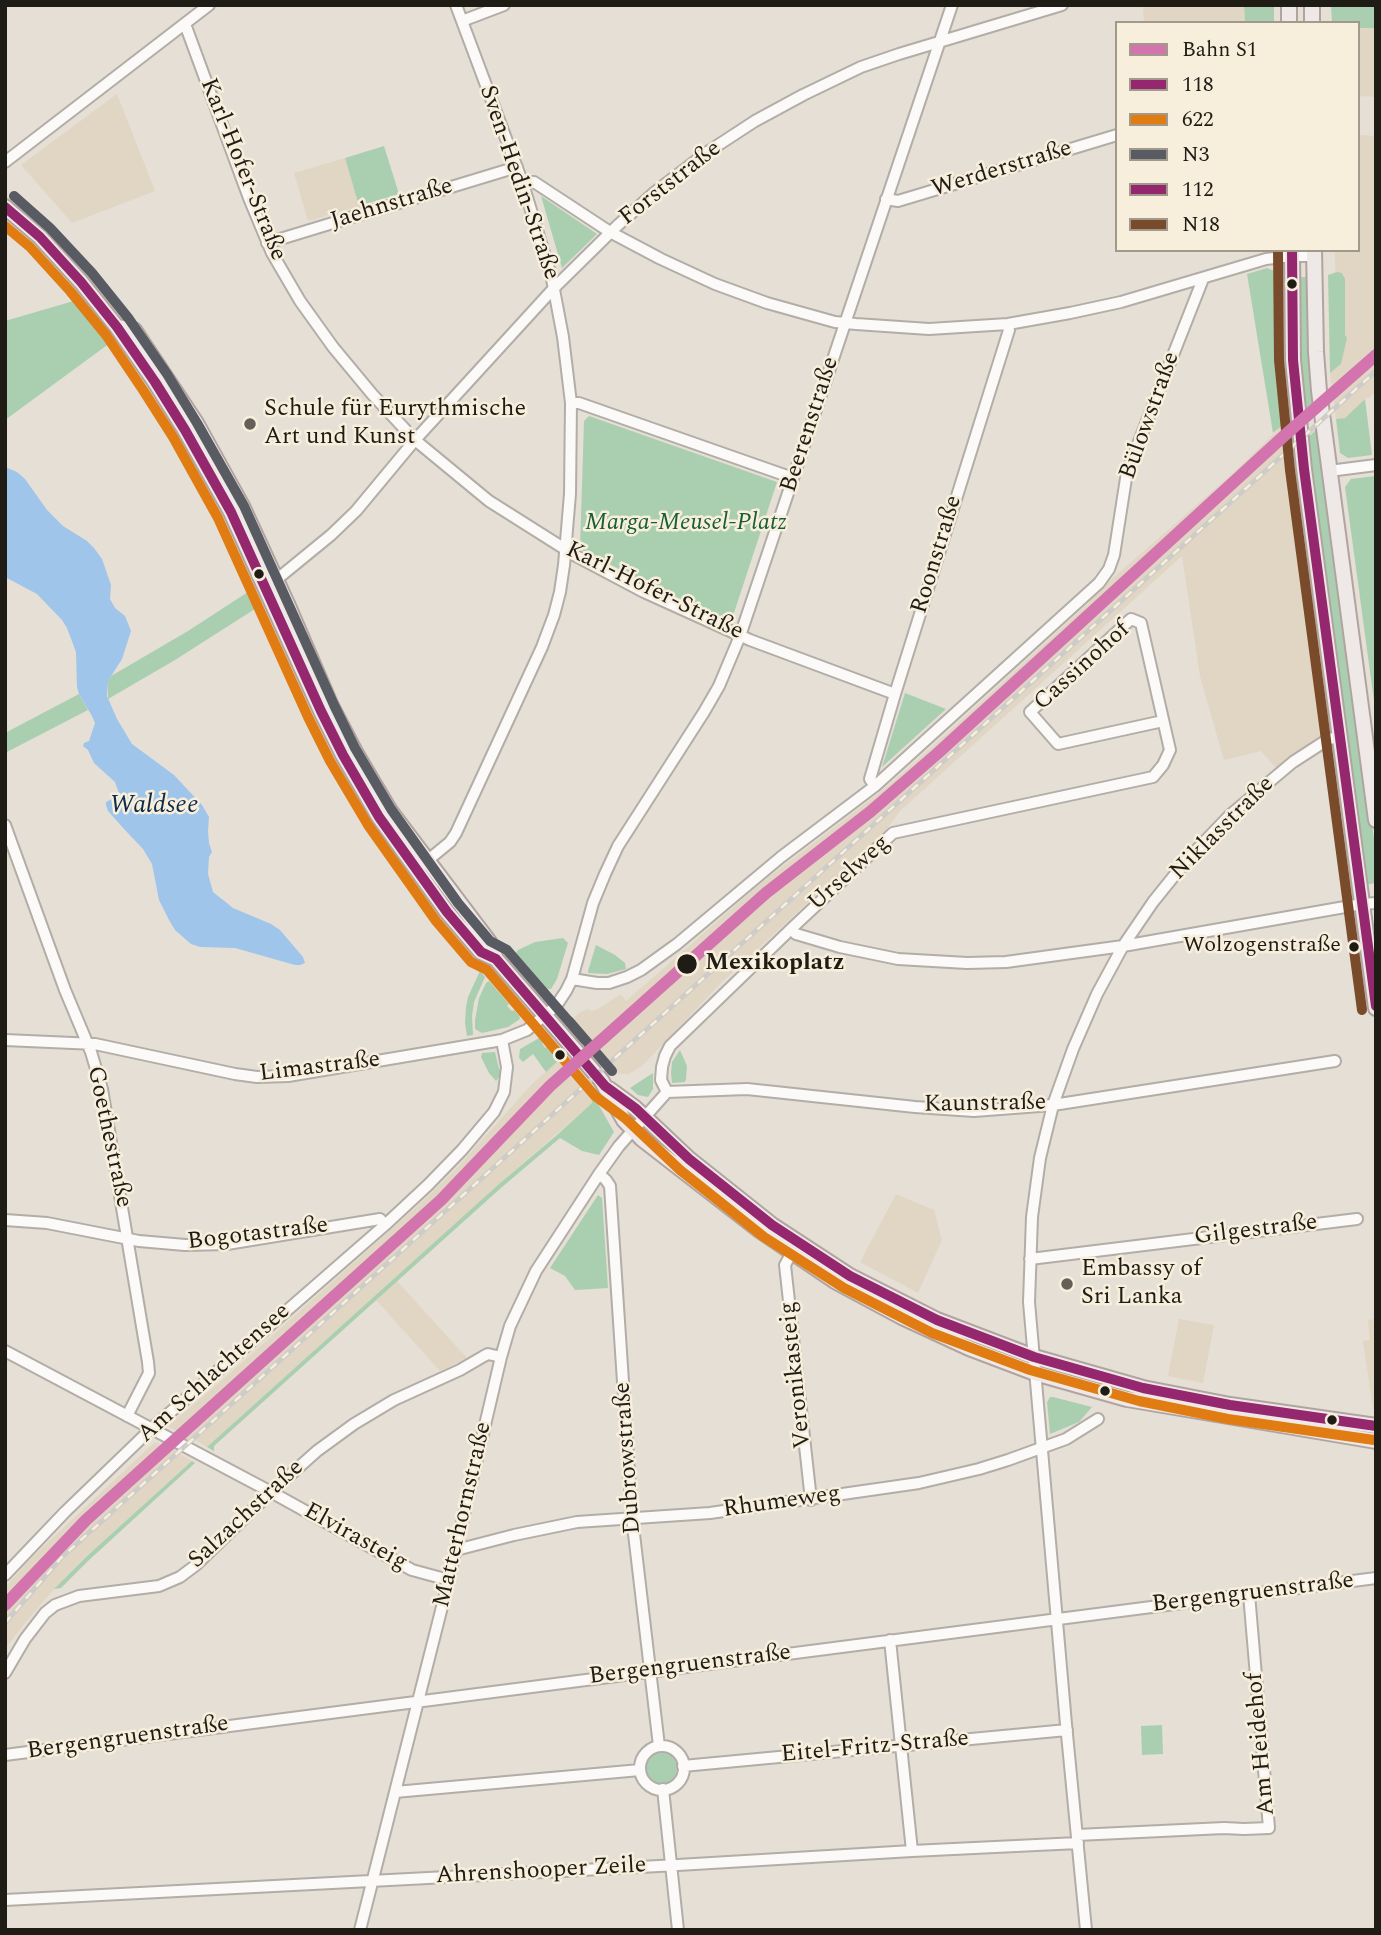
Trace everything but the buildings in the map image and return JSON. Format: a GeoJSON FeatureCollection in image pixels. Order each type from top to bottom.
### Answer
{"type":"FeatureCollection","features":[{"type":"Feature","properties":{"kind":"main road"},"geometry":{"type":"LineString","coordinates":[[5,207],[52,250],[81,282],[117,327],[185,430],[225,500],[343,755],[379,817],[489,942],[496,959],[605,1086],[624,1120],[633,1130],[708,1192],[835,1281],[904,1318],[969,1348],[1035,1373],[1127,1399],[1376,1441]]}},
{"type":"Feature","properties":{"kind":"main road"},"geometry":{"type":"LineString","coordinates":[[1292,253],[1293,360],[1304,469],[1339,736],[1369,903],[1376,1008]]}},
{"type":"Feature","properties":{"kind":"main road"},"geometry":{"type":"LineString","coordinates":[[1315,253],[1317,375],[1376,820]]}},
{"type":"Feature","properties":{"kind":"main road"},"geometry":{"type":"LineString","coordinates":[[117,327],[134,330],[196,423],[242,506],[331,706],[422,865]]}},
{"type":"Feature","properties":{"kind":"main road"},"geometry":{"type":"LineString","coordinates":[[605,1086],[635,1108],[689,1159],[789,1237],[886,1295],[937,1320],[1034,1357],[1106,1379],[1230,1405],[1376,1426]]}},
{"type":"Feature","properties":{"kind":"street"},"geometry":{"type":"LineString","coordinates":[[5,162],[209,5]]}},
{"type":"Feature","properties":{"kind":"street","name":"Sven-Hedin-Straße"},"geometry":{"type":"LineString","coordinates":[[422,865],[450,842],[456,833],[527,683],[554,615],[566,550],[570,494],[571,403],[554,288],[523,184],[456,5]]}},
{"type":"Feature","properties":{"kind":"street"},"geometry":{"type":"LineString","coordinates":[[462,21],[504,5]]}},
{"type":"Feature","properties":{"kind":"street","name":"Beerenstraße"},"geometry":{"type":"LineString","coordinates":[[546,1016],[559,1002],[572,979],[593,903],[618,846],[704,712],[719,686],[740,636],[951,5]]}},
{"type":"Feature","properties":{"kind":"street","name":"Forststraße"},"geometry":{"type":"LineString","coordinates":[[276,580],[356,511],[415,440],[554,288],[610,232],[655,192],[706,153],[755,121],[861,67],[1062,5]]}},
{"type":"Feature","properties":{"kind":"street","name":"Karl-Hofer-Straße"},"geometry":{"type":"LineString","coordinates":[[185,24],[267,243],[300,301],[332,347],[415,440],[489,500],[566,550],[645,592],[740,636],[895,694]]}},
{"type":"Feature","properties":{"kind":"street","name":"Werderstraße"},"geometry":{"type":"LineString","coordinates":[[886,198],[898,201],[1115,136]]}},
{"type":"Feature","properties":{"kind":"street","name":"Jaehnstraße"},"geometry":{"type":"LineString","coordinates":[[267,243],[517,167]]}},
{"type":"Feature","properties":{"kind":"street"},"geometry":{"type":"LineString","coordinates":[[523,184],[534,181],[610,232],[715,284],[767,303],[844,323],[929,329],[1008,324],[1121,302],[1266,259],[1292,253],[1315,253]]}},
{"type":"Feature","properties":{"kind":"street","name":"Bülowstraße"},"geometry":{"type":"LineString","coordinates":[[572,979],[588,983],[609,983],[627,977],[677,944],[781,857],[875,786],[1099,583],[1109,569],[1114,555],[1127,472],[1203,279]]}},
{"type":"Feature","properties":{"kind":"street","name":"Roonstraße"},"geometry":{"type":"LineString","coordinates":[[875,786],[870,779],[1009,330],[1008,324]]}},
{"type":"Feature","properties":{"kind":"street"},"geometry":{"type":"LineString","coordinates":[[571,403],[582,404],[793,478]]}},
{"type":"Feature","properties":{"kind":"street"},"geometry":{"type":"LineString","coordinates":[[1329,471],[1376,465]]}},
{"type":"Feature","properties":{"kind":"street","name":"Cassinohof"},"geometry":{"type":"LineString","coordinates":[[1163,721],[1058,744],[1030,712],[1131,619],[1141,623],[1170,750],[1163,765]]}},
{"type":"Feature","properties":{"kind":"street","name":"Niklasstraße"},"geometry":{"type":"LineString","coordinates":[[1086,1930],[1029,1302],[1032,1217],[1040,1158],[1053,1105],[1097,994],[1153,902],[1186,861],[1230,815],[1293,762],[1327,740],[1339,736]]}},
{"type":"Feature","properties":{"kind":"street","name":"Urselweg"},"geometry":{"type":"LineString","coordinates":[[667,1092],[661,1080],[664,1056],[670,1046],[893,833],[1153,777],[1163,765]]}},
{"type":"Feature","properties":{"kind":"street","name":"Goethestraße"},"geometry":{"type":"LineString","coordinates":[[5,825],[102,1089],[149,1373],[127,1416]]}},
{"type":"Feature","properties":{"kind":"street"},"geometry":{"type":"LineString","coordinates":[[791,929],[796,934],[856,951],[932,962],[1006,962],[1124,946],[1369,903]]}},
{"type":"Feature","properties":{"kind":"street","name":"Limastraße"},"geometry":{"type":"LineString","coordinates":[[5,1040],[87,1044],[235,1074],[272,1077],[298,1075],[502,1040],[527,1030],[546,1016]]}},
{"type":"Feature","properties":{"kind":"street","name":"Am Schlachtensee"},"geometry":{"type":"LineString","coordinates":[[5,1575],[65,1512],[151,1429],[385,1225],[462,1150],[494,1112],[505,1091],[507,1067],[502,1040]]}},
{"type":"Feature","properties":{"kind":"street","name":"Kaunstraße"},"geometry":{"type":"LineString","coordinates":[[667,1092],[747,1089],[974,1111],[1053,1105],[1335,1061]]}},
{"type":"Feature","properties":{"kind":"street"},"geometry":{"type":"LineString","coordinates":[[644,1118],[667,1092]]}},
{"type":"Feature","properties":{"kind":"street","name":"Matterhornstraße"},"geometry":{"type":"LineString","coordinates":[[360,1930],[510,1326],[531,1282],[599,1174],[644,1118]]}},
{"type":"Feature","properties":{"kind":"street","name":"Dubrowstraße"},"geometry":{"type":"LineString","coordinates":[[599,1174],[610,1186],[632,1517],[659,1746]]}},
{"type":"Feature","properties":{"kind":"street","name":"Bogotastraße"},"geometry":{"type":"LineString","coordinates":[[5,1220],[47,1223],[128,1239],[185,1245],[227,1244],[380,1219],[385,1225]]}},
{"type":"Feature","properties":{"kind":"street","name":"Gilgestraße"},"geometry":{"type":"LineString","coordinates":[[1030,1259],[1357,1219]]}},
{"type":"Feature","properties":{"kind":"street","name":"Veronikasteig"},"geometry":{"type":"LineString","coordinates":[[792,1252],[785,1265],[811,1500]]}},
{"type":"Feature","properties":{"kind":"street","name":"Elvirasteig"},"geometry":{"type":"LineString","coordinates":[[5,1351],[412,1570],[449,1580]]}},
{"type":"Feature","properties":{"kind":"street","name":"Salzachstraße"},"geometry":{"type":"LineString","coordinates":[[5,1673],[25,1639],[45,1613],[55,1605],[79,1596],[159,1586],[180,1577],[317,1451],[354,1424],[394,1400],[488,1354],[501,1357]]}},
{"type":"Feature","properties":{"kind":"street","name":"Rhumeweg"},"geometry":{"type":"LineString","coordinates":[[456,1550],[577,1522],[710,1513],[885,1489],[951,1476],[1043,1448],[1066,1439],[1098,1419]]}},
{"type":"Feature","properties":{"kind":"street","name":"Bergengruenstraße"},"geometry":{"type":"LineString","coordinates":[[5,1755],[1376,1578]]}},
{"type":"Feature","properties":{"kind":"street","name":"Am Heidehof"},"geometry":{"type":"LineString","coordinates":[[1077,1839],[1224,1828],[1269,1828],[1248,1594]]}},
{"type":"Feature","properties":{"kind":"street"},"geometry":{"type":"LineString","coordinates":[[890,1640],[912,1851]]}},
{"type":"Feature","properties":{"kind":"street","name":"Eitel-Fritz-Straße"},"geometry":{"type":"LineString","coordinates":[[683,1766],[1067,1730]]}},
{"type":"Feature","properties":{"kind":"street"},"geometry":{"type":"LineString","coordinates":[[659,1746],[672,1748],[678,1753],[683,1766],[683,1773],[676,1784],[663,1789],[657,1789],[645,1782],[640,1770],[643,1756],[647,1751],[659,1746]]}},
{"type":"Feature","properties":{"kind":"street"},"geometry":{"type":"LineString","coordinates":[[395,1793],[640,1770]]}},
{"type":"Feature","properties":{"kind":"street"},"geometry":{"type":"LineString","coordinates":[[663,1789],[678,1930]]}},
{"type":"Feature","properties":{"kind":"street","name":"Ahrenshooper Zeile"},"geometry":{"type":"LineString","coordinates":[[5,1900],[671,1866],[1077,1839]]}},
{"type":"Feature","properties":{"kind":"shaded area"},"geometry":{"type":"Polygon","coordinates":[[[1143,5],[1244,5],[1245,21],[1144,21],[1143,5]]]}},
{"type":"Feature","properties":{"kind":"shaded area"},"geometry":{"type":"Polygon","coordinates":[[[1360,28],[1376,28],[1376,97],[1360,96],[1360,28]]]}},
{"type":"Feature","properties":{"kind":"shaded area"},"geometry":{"type":"Polygon","coordinates":[[[117,94],[155,191],[72,223],[21,165],[117,94]]]}},
{"type":"Feature","properties":{"kind":"shaded area"},"geometry":{"type":"Polygon","coordinates":[[[1360,135],[1376,136],[1376,392],[1345,418],[1336,419],[1330,373],[1341,363],[1335,252],[1360,252],[1360,135]]]}},
{"type":"Feature","properties":{"kind":"shaded area"},"geometry":{"type":"Polygon","coordinates":[[[345,158],[359,206],[308,221],[294,173],[345,158]]]}},
{"type":"Feature","properties":{"kind":"shaded area"},"geometry":{"type":"Polygon","coordinates":[[[1284,424],[1288,454],[1295,449],[1322,655],[1328,733],[1276,768],[1261,751],[1224,760],[1200,676],[1182,556],[900,811],[886,830],[721,983],[642,1066],[629,1074],[619,1074],[589,1044],[575,1027],[575,1017],[579,1013],[587,1009],[598,1009],[621,994],[626,1001],[760,884],[878,794],[1284,424]]]}},
{"type":"Feature","properties":{"kind":"shaded area"},"geometry":{"type":"Polygon","coordinates":[[[563,1060],[588,1086],[593,1095],[592,1103],[207,1447],[195,1440],[191,1443],[180,1454],[192,1461],[84,1558],[54,1589],[5,1649],[5,1588],[29,1560],[155,1442],[164,1446],[179,1433],[168,1426],[422,1202],[457,1168],[532,1084],[558,1061],[563,1060]]]}},
{"type":"Feature","properties":{"kind":"shaded area"},"geometry":{"type":"Polygon","coordinates":[[[896,1194],[934,1210],[942,1240],[918,1293],[860,1262],[896,1194]]]}},
{"type":"Feature","properties":{"kind":"shaded area"},"geometry":{"type":"Polygon","coordinates":[[[397,1281],[467,1358],[440,1371],[376,1300],[397,1281]]]}},
{"type":"Feature","properties":{"kind":"shaded area"},"geometry":{"type":"Polygon","coordinates":[[[1179,1319],[1214,1325],[1203,1383],[1168,1376],[1179,1319]]]}},
{"type":"Feature","properties":{"kind":"shaded area"},"geometry":{"type":"Polygon","coordinates":[[[1376,1319],[1376,1409],[1373,1409],[1363,1341],[1370,1340],[1368,1320],[1376,1319]]]}},
{"type":"Feature","properties":{"kind":"green space"},"geometry":{"type":"Polygon","coordinates":[[[1244,5],[1274,5],[1274,21],[1245,21],[1244,5]]]}},
{"type":"Feature","properties":{"kind":"green space"},"geometry":{"type":"Polygon","coordinates":[[[1331,5],[1376,5],[1376,28],[1360,28],[1360,21],[1332,21],[1331,5]]]}},
{"type":"Feature","properties":{"kind":"green space"},"geometry":{"type":"Polygon","coordinates":[[[384,146],[399,194],[359,206],[345,158],[384,146]]]}},
{"type":"Feature","properties":{"kind":"green space"},"geometry":{"type":"Polygon","coordinates":[[[541,196],[597,234],[562,268],[541,196]]]}},
{"type":"Feature","properties":{"kind":"green space"},"geometry":{"type":"Polygon","coordinates":[[[1267,268],[1277,272],[1284,424],[1273,433],[1247,274],[1267,268]]]}},
{"type":"Feature","properties":{"kind":"green space"},"geometry":{"type":"Polygon","coordinates":[[[1342,273],[1345,279],[1347,338],[1341,364],[1330,373],[1328,275],[1342,273]]]}},
{"type":"Feature","properties":{"kind":"green space"},"geometry":{"type":"Polygon","coordinates":[[[1296,277],[1310,277],[1316,402],[1301,415],[1296,277]]]}},
{"type":"Feature","properties":{"kind":"green space"},"geometry":{"type":"Polygon","coordinates":[[[77,300],[110,343],[5,420],[5,321],[77,300]]]}},
{"type":"Feature","properties":{"kind":"green space"},"geometry":{"type":"Polygon","coordinates":[[[1365,399],[1372,455],[1348,458],[1340,453],[1336,419],[1345,418],[1365,399]]]}},
{"type":"Feature","properties":{"kind":"green space","name":"Marga-Meusel-Platz"},"geometry":{"type":"Polygon","coordinates":[[[589,416],[777,482],[731,622],[580,549],[584,421],[589,416]]]}},
{"type":"Feature","properties":{"kind":"green space"},"geometry":{"type":"Polygon","coordinates":[[[1319,427],[1376,854],[1376,883],[1364,885],[1304,441],[1319,427]]]}},
{"type":"Feature","properties":{"kind":"green space"},"geometry":{"type":"Polygon","coordinates":[[[1375,476],[1376,716],[1345,487],[1351,479],[1375,476]]]}},
{"type":"Feature","properties":{"kind":"green space"},"geometry":{"type":"Polygon","coordinates":[[[251,590],[258,607],[108,699],[108,681],[111,676],[251,590]]]}},
{"type":"Feature","properties":{"kind":"green space"},"geometry":{"type":"Polygon","coordinates":[[[905,693],[946,709],[882,767],[905,693]]]}},
{"type":"Feature","properties":{"kind":"green space"},"geometry":{"type":"Polygon","coordinates":[[[79,694],[88,710],[5,753],[5,733],[79,694]]]}},
{"type":"Feature","properties":{"kind":"green space"},"geometry":{"type":"Polygon","coordinates":[[[563,938],[568,943],[557,979],[551,989],[544,989],[516,953],[535,942],[563,938]]]}},
{"type":"Feature","properties":{"kind":"green space"},"geometry":{"type":"Polygon","coordinates":[[[596,945],[625,963],[626,969],[607,974],[588,973],[596,945]]]}},
{"type":"Feature","properties":{"kind":"green space"},"geometry":{"type":"Polygon","coordinates":[[[480,971],[485,977],[474,1002],[473,1035],[467,1036],[465,1023],[468,997],[480,971]]]}},
{"type":"Feature","properties":{"kind":"green space"},"geometry":{"type":"Polygon","coordinates":[[[489,981],[520,1019],[508,1027],[482,1033],[475,1029],[475,1020],[479,998],[489,981]]]}},
{"type":"Feature","properties":{"kind":"green space"},"geometry":{"type":"Polygon","coordinates":[[[541,1037],[545,1040],[542,1043],[545,1048],[550,1044],[568,1064],[563,1060],[558,1061],[546,1072],[533,1054],[523,1062],[519,1058],[520,1049],[541,1037]]]}},
{"type":"Feature","properties":{"kind":"green space"},"geometry":{"type":"Polygon","coordinates":[[[680,1050],[687,1066],[686,1079],[685,1082],[672,1083],[672,1062],[680,1050]]]}},
{"type":"Feature","properties":{"kind":"green space"},"geometry":{"type":"Polygon","coordinates":[[[495,1052],[500,1070],[496,1081],[481,1057],[482,1053],[495,1052]]]}},
{"type":"Feature","properties":{"kind":"green space"},"geometry":{"type":"Polygon","coordinates":[[[653,1073],[653,1089],[648,1097],[638,1095],[630,1088],[653,1073]]]}},
{"type":"Feature","properties":{"kind":"green space"},"geometry":{"type":"Polygon","coordinates":[[[593,1095],[614,1132],[599,1155],[582,1151],[560,1138],[214,1446],[214,1451],[207,1447],[557,1135],[592,1103],[593,1095]]]}},
{"type":"Feature","properties":{"kind":"green space"},"geometry":{"type":"Polygon","coordinates":[[[598,1195],[602,1198],[608,1288],[575,1290],[565,1276],[550,1268],[598,1195]]]}},
{"type":"Feature","properties":{"kind":"green space"},"geometry":{"type":"Polygon","coordinates":[[[1050,1397],[1092,1407],[1079,1422],[1050,1434],[1047,1402],[1050,1397]]]}},
{"type":"Feature","properties":{"kind":"green space"},"geometry":{"type":"Polygon","coordinates":[[[192,1461],[195,1463],[61,1588],[54,1589],[88,1555],[192,1461]]]}},
{"type":"Feature","properties":{"kind":"green space"},"geometry":{"type":"Polygon","coordinates":[[[1162,1725],[1163,1754],[1142,1755],[1141,1726],[1162,1725]]]}},
{"type":"Feature","properties":{"kind":"green space"},"geometry":{"type":"Polygon","coordinates":[[[660,1751],[672,1756],[677,1768],[672,1780],[660,1785],[648,1780],[643,1768],[648,1756],[660,1751]]]}},
{"type":"Feature","properties":{"kind":"water","name":"Waldsee"},"geometry":{"type":"Polygon","coordinates":[[[5,467],[25,479],[47,510],[63,526],[87,541],[102,559],[111,585],[110,599],[115,608],[125,616],[131,631],[122,659],[108,681],[107,696],[132,744],[174,775],[202,805],[209,817],[209,843],[212,852],[208,874],[213,892],[233,908],[280,930],[305,963],[295,965],[235,948],[200,947],[191,944],[175,930],[159,900],[152,864],[143,849],[108,811],[106,802],[119,793],[115,782],[94,763],[83,746],[89,741],[95,723],[79,694],[76,652],[67,628],[37,594],[5,577],[5,467]]]}},
{"type":"Feature","properties":{"kind":"railway"},"geometry":{"type":"LineString","coordinates":[[5,1623],[61,1558],[1376,371]]}},
{"type":"Feature","properties":{"kind":"rail line","name":"S1"},"geometry":{"type":"LineString","coordinates":[[5,1605],[86,1520],[441,1200],[550,1086],[766,893],[870,812],[938,753],[1376,355]]}},
{"type":"Feature","properties":{"kind":"transit line","name":"N3"},"geometry":{"type":"LineString","coordinates":[[14,196],[50,228],[92,273],[129,319],[167,374],[244,506],[334,705],[355,748],[391,809],[458,903],[490,941],[507,950],[585,1040]]}},
{"type":"Feature","properties":{"kind":"transit line","name":"118"},"geometry":{"type":"LineString","coordinates":[[5,207],[40,237],[81,282],[117,327],[185,430],[231,512],[343,755],[379,817],[447,912],[481,952],[496,959],[605,1086],[635,1108],[689,1159],[772,1225],[850,1276],[937,1320],[1034,1357],[1143,1388],[1230,1405],[1376,1426]]}},
{"type":"Feature","properties":{"kind":"transit line","name":"622"},"geometry":{"type":"LineString","coordinates":[[5,226],[30,247],[106,335],[173,437],[218,518],[330,761],[368,825],[436,921],[471,962],[487,970],[595,1096],[626,1119],[680,1170],[764,1237],[844,1288],[932,1333],[1030,1370],[1139,1401],[1228,1419],[1374,1440]]}},
{"type":"Feature","properties":{"kind":"transit line","name":"N18"},"geometry":{"type":"LineString","coordinates":[[1278,252],[1279,360],[1290,470],[1362,1010]]}},
{"type":"Feature","properties":{"kind":"transit line","name":"112"},"geometry":{"type":"LineString","coordinates":[[1292,252],[1293,360],[1304,469],[1376,1006]]}},
{"type":"Feature","properties":{"kind":"transit line","name":"N3"},"geometry":{"type":"LineString","coordinates":[[569,1021],[612,1071]]}},
{"type":"Feature","properties":{"kind":"place","name":"Schule für Eurythmische Art und Kunst"},"geometry":{"type":"Point","coordinates":[250,424]}},
{"type":"Feature","properties":{"kind":"place","name":"Wolzogenstraße"},"geometry":{"type":"Point","coordinates":[1354,947]}},
{"type":"Feature","properties":{"kind":"place","name":"Mexikoplatz"},"geometry":{"type":"Point","coordinates":[687,964]}},
{"type":"Feature","properties":{"kind":"place","name":"Embassy of Sri Lanka"},"geometry":{"type":"Point","coordinates":[1067,1284]}}]}
